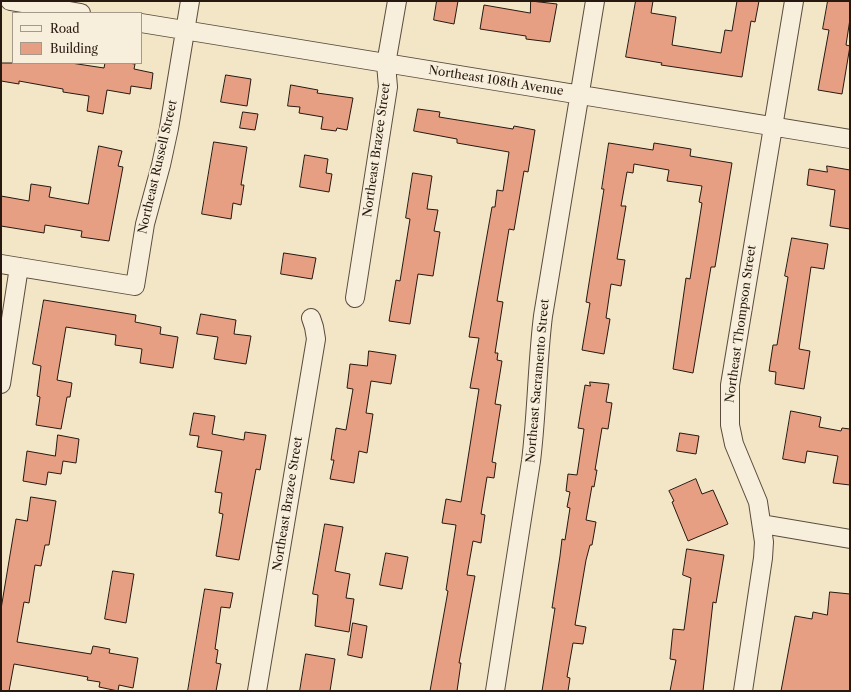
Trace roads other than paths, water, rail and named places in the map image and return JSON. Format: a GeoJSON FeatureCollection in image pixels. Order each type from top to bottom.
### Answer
{"type":"FeatureCollection","features":[{"type":"Feature","properties":{"kind":"street"},"geometry":{"type":"LineString","coordinates":[[10,1],[75,12]]}},
{"type":"Feature","properties":{"kind":"street","name":"Northeast Russell Street"},"geometry":{"type":"LineString","coordinates":[[19,267],[135,286],[145,224],[161,165],[190,1]]}},
{"type":"Feature","properties":{"kind":"street","name":"Northeast Brazee Street"},"geometry":{"type":"LineString","coordinates":[[355,298],[388,86],[386,64],[397,1]]}},
{"type":"Feature","properties":{"kind":"street","name":"Northeast Sacramento Street"},"geometry":{"type":"LineString","coordinates":[[495,691],[536,423],[538,361],[543,316],[595,1]]}},
{"type":"Feature","properties":{"kind":"street","name":"Northeast Thompson Street"},"geometry":{"type":"LineString","coordinates":[[743,691],[763,558],[762,524],[758,502],[734,444],[730,425],[729,405],[734,358],[794,1]]}},
{"type":"Feature","properties":{"kind":"street","name":"Northeast 108th Avenue"},"geometry":{"type":"LineString","coordinates":[[142,23],[850,139]]}},
{"type":"Feature","properties":{"kind":"street"},"geometry":{"type":"LineString","coordinates":[[1,264],[19,267],[1,384]]}},
{"type":"Feature","properties":{"kind":"street","name":"Northeast Brazee Street"},"geometry":{"type":"LineString","coordinates":[[257,691],[316,339],[311,318]]}},
{"type":"Feature","properties":{"kind":"street"},"geometry":{"type":"LineString","coordinates":[[762,524],[850,539]]}}]}
